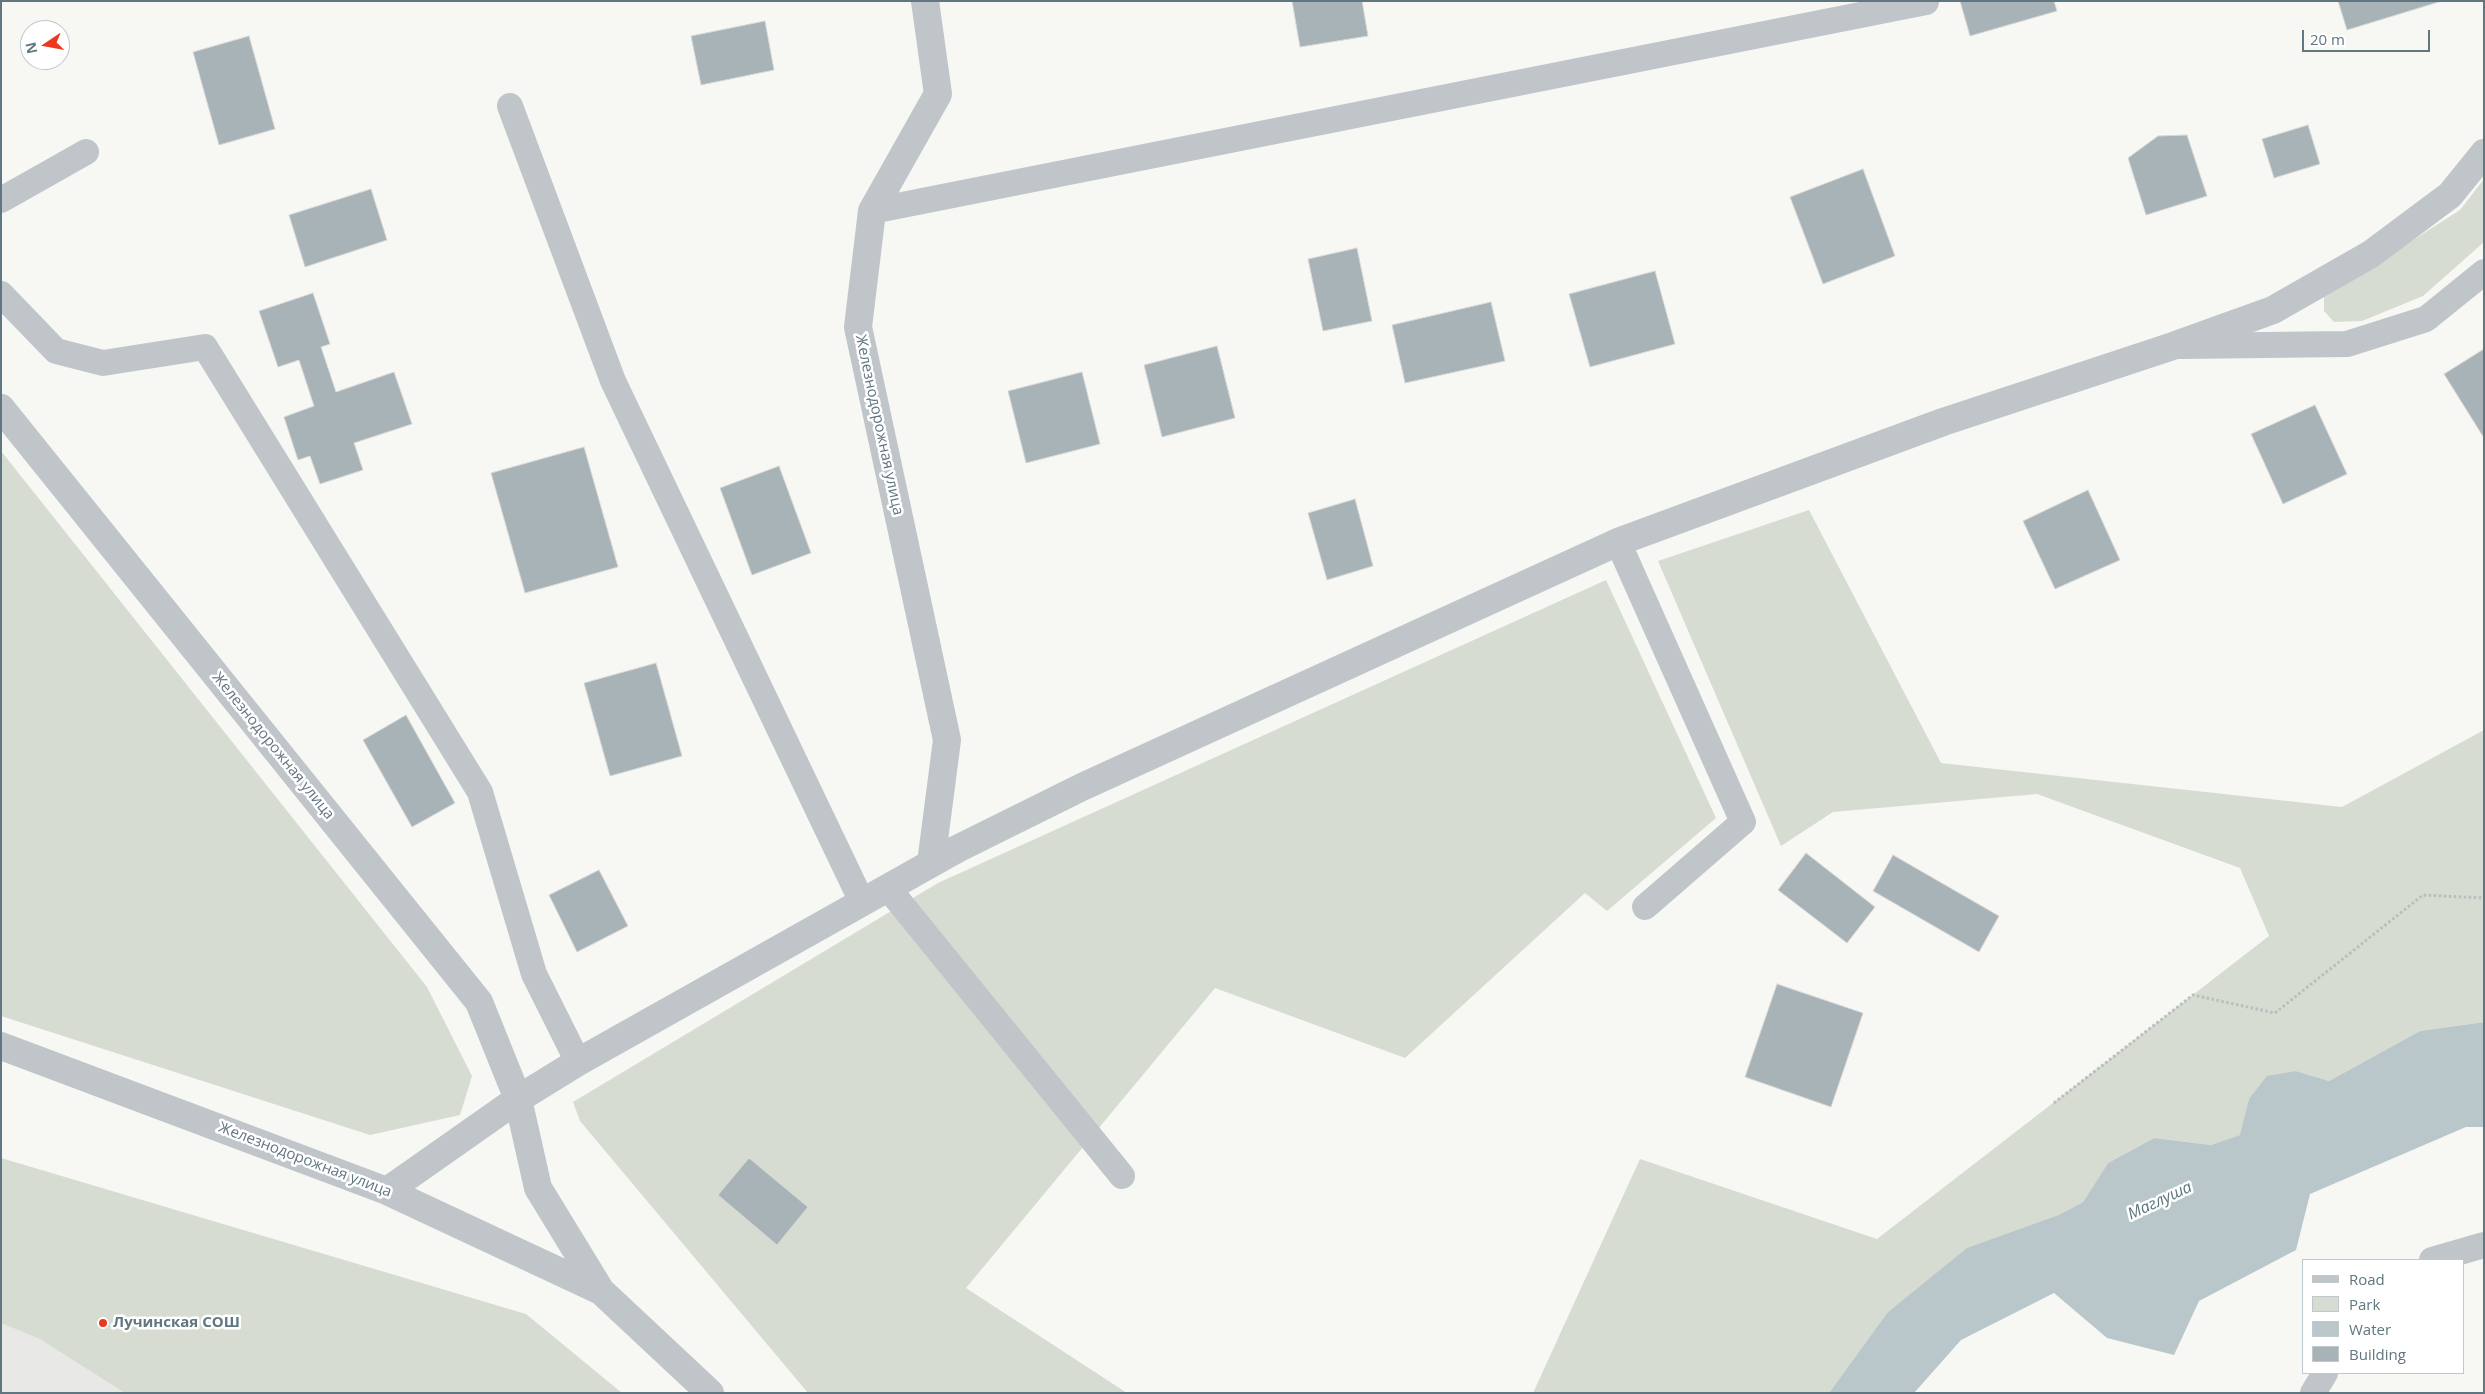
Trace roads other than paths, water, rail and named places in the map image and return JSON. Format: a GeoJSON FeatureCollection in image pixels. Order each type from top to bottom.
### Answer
{"type":"FeatureCollection","features":[{"type":"Feature","properties":{"kind":"street","name":"Железнодорожная улица"},"geometry":{"type":"LineString","coordinates":[[925,1],[938,94],[872,211],[858,327],[947,740],[931,863]]}},
{"type":"Feature","properties":{"kind":"street"},"geometry":{"type":"LineString","coordinates":[[388,1190],[518,1099],[578,1062],[931,863],[1082,787],[1618,542],[1943,422],[2173,346],[2273,310],[2371,254],[2450,195],[2484,152]]}},
{"type":"Feature","properties":{"kind":"street","name":"Железнодорожная улица"},"geometry":{"type":"LineString","coordinates":[[1,408],[479,1002],[518,1099],[538,1188],[601,1292]]}},
{"type":"Feature","properties":{"kind":"street","name":"Железнодорожная улица"},"geometry":{"type":"LineString","coordinates":[[1,1046],[388,1190],[601,1292]]}},
{"type":"Feature","properties":{"kind":"street"},"geometry":{"type":"LineString","coordinates":[[601,1292],[710,1393]]}},
{"type":"Feature","properties":{"kind":"lane"},"geometry":{"type":"LineString","coordinates":[[872,211],[1926,2]]}},
{"type":"Feature","properties":{"kind":"lane"},"geometry":{"type":"LineString","coordinates":[[510,106],[613,381],[862,902]]}},
{"type":"Feature","properties":{"kind":"lane"},"geometry":{"type":"LineString","coordinates":[[1,200],[86,152]]}},
{"type":"Feature","properties":{"kind":"lane"},"geometry":{"type":"LineString","coordinates":[[2173,346],[2347,344],[2426,319],[2484,272]]}},
{"type":"Feature","properties":{"kind":"lane"},"geometry":{"type":"LineString","coordinates":[[1,294],[56,351],[103,364],[205,347],[480,792],[534,974],[578,1062]]}},
{"type":"Feature","properties":{"kind":"lane"},"geometry":{"type":"LineString","coordinates":[[1618,542],[1743,822],[1645,907]]}},
{"type":"Feature","properties":{"kind":"lane"},"geometry":{"type":"LineString","coordinates":[[888,888],[1122,1176]]}},
{"type":"Feature","properties":{"kind":"lane"},"geometry":{"type":"LineString","coordinates":[[2435,1259],[2484,1245]]}},
{"type":"Feature","properties":{"kind":"lane"},"geometry":{"type":"LineString","coordinates":[[2314,1393],[2324,1374]]}},
{"type":"Feature","properties":{"kind":"water","name":"Маглуша"},"geometry":{"type":"Polygon","coordinates":[[[2484,1022],[2484,1127],[2466,1127],[2310,1194],[2296,1250],[2199,1301],[2174,1355],[2107,1338],[2054,1293],[1961,1340],[1914,1393],[1829,1393],[1887,1313],[1967,1248],[2059,1215],[2083,1202],[2108,1163],[2154,1138],[2211,1145],[2240,1135],[2249,1099],[2267,1076],[2296,1071],[2329,1081],[2420,1031],[2484,1022]]]}},
{"type":"Feature","properties":{"kind":"place","name":"Лучинская СОШ"},"geometry":{"type":"Point","coordinates":[103,1323]}}]}
